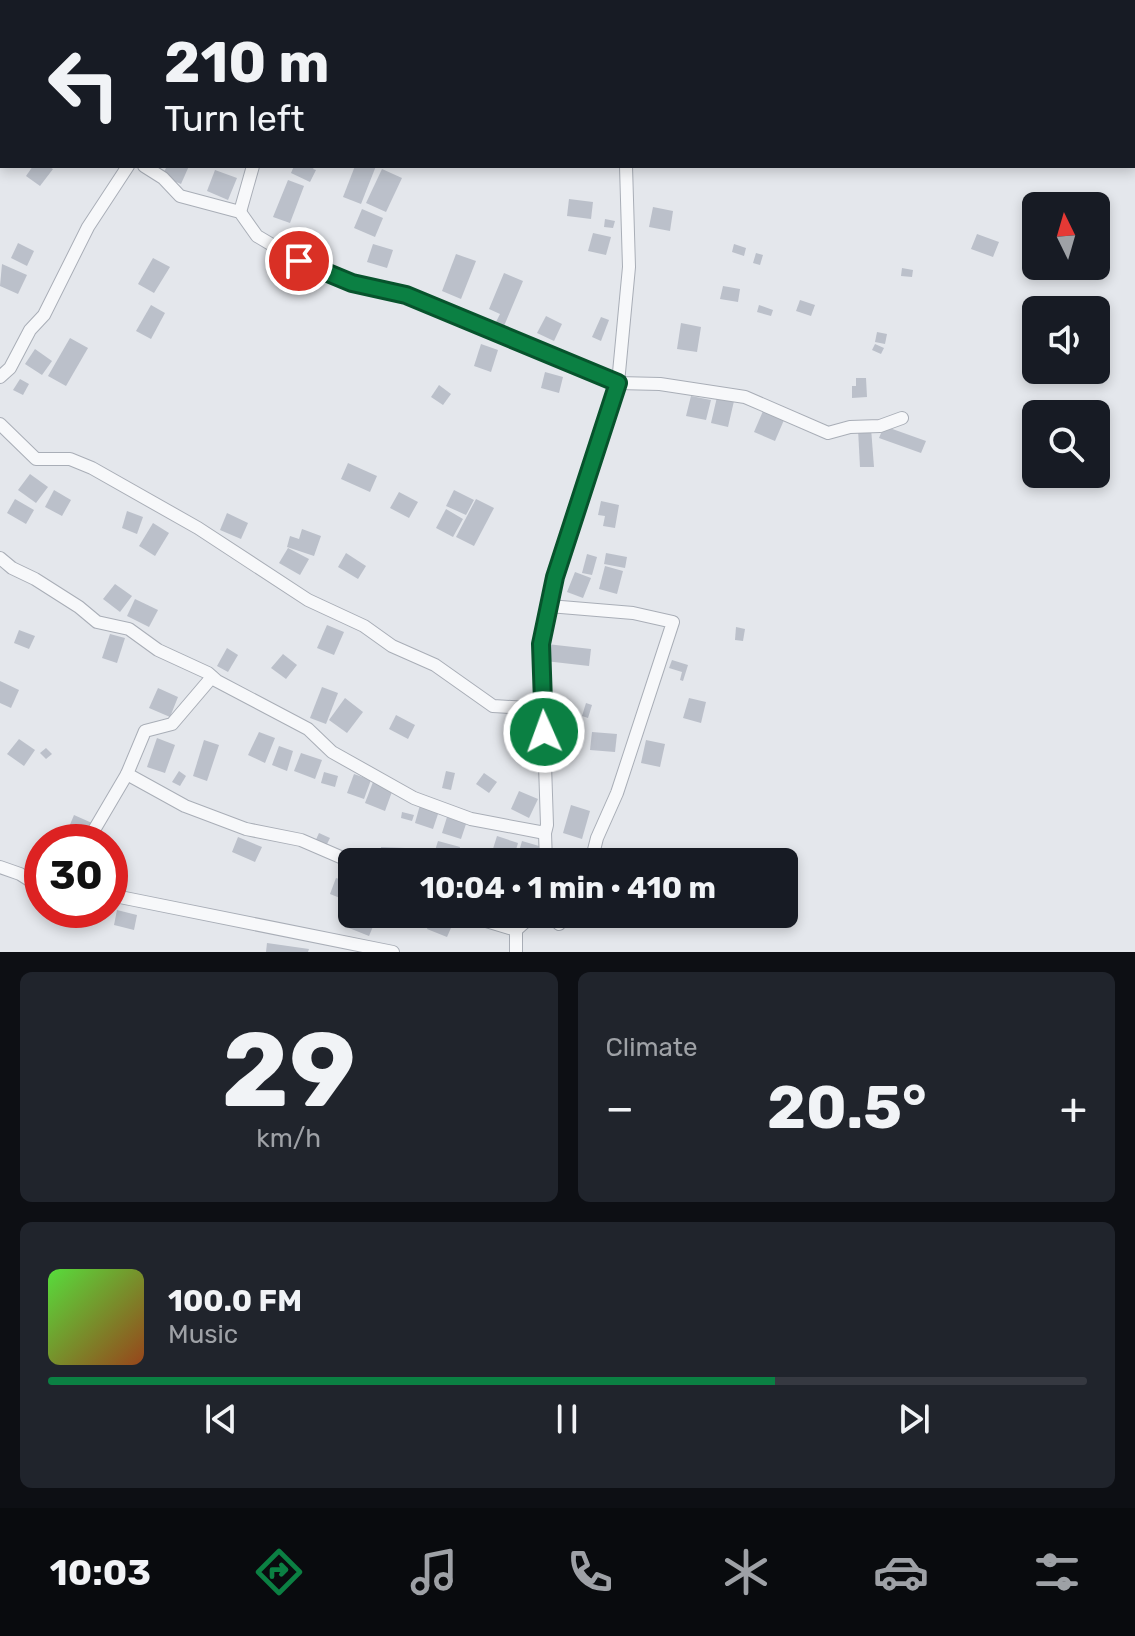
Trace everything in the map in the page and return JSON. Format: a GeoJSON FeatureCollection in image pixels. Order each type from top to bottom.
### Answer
{"type":"FeatureCollection","features":[{"type":"Feature","properties":{"kind":"street"},"geometry":{"type":"LineString","coordinates":[[0,377],[10,368],[30,330],[44,315],[88,227],[127,168]]}},
{"type":"Feature","properties":{"kind":"street"},"geometry":{"type":"LineString","coordinates":[[147,168],[163,178],[180,196],[240,212],[257,236],[299,261],[352,283],[406,295],[618,383],[660,384],[745,397],[828,433],[850,427],[880,426],[902,418]]}},
{"type":"Feature","properties":{"kind":"street"},"geometry":{"type":"LineString","coordinates":[[240,212],[252,168]]}},
{"type":"Feature","properties":{"kind":"street"},"geometry":{"type":"LineString","coordinates":[[546,848],[541,644],[555,577],[618,383],[629,267],[626,168]]}},
{"type":"Feature","properties":{"kind":"street"},"geometry":{"type":"LineString","coordinates":[[0,424],[36,459],[70,459],[119,482],[198,528],[308,600],[364,626],[392,646],[435,665],[493,706],[543,712]]}},
{"type":"Feature","properties":{"kind":"street"},"geometry":{"type":"LineString","coordinates":[[0,558],[79,607],[97,622],[129,629],[158,650],[308,729],[332,752],[414,798],[471,819],[545,833]]}},
{"type":"Feature","properties":{"kind":"street"},"geometry":{"type":"LineString","coordinates":[[549,606],[633,613],[673,622],[596,848]]}},
{"type":"Feature","properties":{"kind":"street"},"geometry":{"type":"LineString","coordinates":[[98,824],[127,774],[145,731],[172,724],[212,677]]}},
{"type":"Feature","properties":{"kind":"street"},"geometry":{"type":"LineString","coordinates":[[127,774],[185,806],[246,829],[301,840],[338,856]]}},
{"type":"Feature","properties":{"kind":"street"},"geometry":{"type":"LineString","coordinates":[[0,867],[24,877]]}},
{"type":"Feature","properties":{"kind":"street"},"geometry":{"type":"LineString","coordinates":[[128,899],[393,952]]}},
{"type":"Feature","properties":{"kind":"street"},"geometry":{"type":"LineString","coordinates":[[509,928],[516,930]]}},
{"type":"Feature","properties":{"kind":"street"},"geometry":{"type":"LineString","coordinates":[[516,952],[518,928]]}},
{"type":"Feature","properties":{"kind":"building"},"geometry":{"type":"Polygon","coordinates":[[[32,168],[53,169],[40,186],[26,176],[32,168]]]}},
{"type":"Feature","properties":{"kind":"building"},"geometry":{"type":"Polygon","coordinates":[[[166,168],[188,168],[181,184],[162,176],[166,168]]]}},
{"type":"Feature","properties":{"kind":"building"},"geometry":{"type":"Polygon","coordinates":[[[293,168],[316,170],[310,182],[291,173],[293,168]]]}},
{"type":"Feature","properties":{"kind":"building"},"geometry":{"type":"Polygon","coordinates":[[[354,168],[375,168],[361,204],[343,197],[354,168]]]}},
{"type":"Feature","properties":{"kind":"building"},"geometry":{"type":"Polygon","coordinates":[[[382,169],[402,178],[386,212],[366,203],[382,169]]]}},
{"type":"Feature","properties":{"kind":"building"},"geometry":{"type":"Polygon","coordinates":[[[215,170],[237,178],[228,200],[207,191],[215,170]]]}},
{"type":"Feature","properties":{"kind":"building"},"geometry":{"type":"Polygon","coordinates":[[[288,180],[304,186],[290,223],[273,217],[288,180]]]}},
{"type":"Feature","properties":{"kind":"building"},"geometry":{"type":"Polygon","coordinates":[[[569,199],[593,202],[591,219],[567,216],[569,199]]]}},
{"type":"Feature","properties":{"kind":"building"},"geometry":{"type":"Polygon","coordinates":[[[653,207],[673,211],[670,231],[649,227],[653,207]]]}},
{"type":"Feature","properties":{"kind":"building"},"geometry":{"type":"Polygon","coordinates":[[[362,209],[383,218],[375,237],[354,228],[362,209]]]}},
{"type":"Feature","properties":{"kind":"building"},"geometry":{"type":"Polygon","coordinates":[[[605,219],[615,221],[613,228],[604,227],[605,219]]]}},
{"type":"Feature","properties":{"kind":"building"},"geometry":{"type":"Polygon","coordinates":[[[593,233],[611,237],[606,255],[588,251],[593,233]]]}},
{"type":"Feature","properties":{"kind":"building"},"geometry":{"type":"Polygon","coordinates":[[[977,234],[999,242],[993,257],[971,249],[977,234]]]}},
{"type":"Feature","properties":{"kind":"building"},"geometry":{"type":"Polygon","coordinates":[[[18,243],[34,251],[27,266],[11,258],[18,243]]]}},
{"type":"Feature","properties":{"kind":"building"},"geometry":{"type":"Polygon","coordinates":[[[373,244],[393,250],[387,268],[367,262],[373,244]]]}},
{"type":"Feature","properties":{"kind":"building"},"geometry":{"type":"Polygon","coordinates":[[[734,244],[746,248],[744,256],[732,252],[734,244]]]}},
{"type":"Feature","properties":{"kind":"building"},"geometry":{"type":"Polygon","coordinates":[[[756,253],[763,255],[760,265],[753,263],[756,253]]]}},
{"type":"Feature","properties":{"kind":"building"},"geometry":{"type":"Polygon","coordinates":[[[456,254],[476,261],[461,299],[442,291],[456,254]]]}},
{"type":"Feature","properties":{"kind":"building"},"geometry":{"type":"Polygon","coordinates":[[[153,258],[170,267],[154,293],[138,284],[153,258]]]}},
{"type":"Feature","properties":{"kind":"building"},"geometry":{"type":"Polygon","coordinates":[[[2,264],[27,275],[18,294],[0,286],[2,264]]]}},
{"type":"Feature","properties":{"kind":"building"},"geometry":{"type":"Polygon","coordinates":[[[902,268],[913,270],[912,277],[901,276],[902,268]]]}},
{"type":"Feature","properties":{"kind":"building"},"geometry":{"type":"Polygon","coordinates":[[[504,273],[523,281],[504,326],[496,322],[500,314],[489,309],[504,273]]]}},
{"type":"Feature","properties":{"kind":"building"},"geometry":{"type":"Polygon","coordinates":[[[723,286],[740,289],[738,302],[720,299],[723,286]]]}},
{"type":"Feature","properties":{"kind":"building"},"geometry":{"type":"Polygon","coordinates":[[[800,300],[815,305],[811,316],[796,311],[800,300]]]}},
{"type":"Feature","properties":{"kind":"building"},"geometry":{"type":"Polygon","coordinates":[[[151,305],[165,313],[151,339],[136,331],[151,305]]]}},
{"type":"Feature","properties":{"kind":"building"},"geometry":{"type":"Polygon","coordinates":[[[759,305],[773,310],[771,316],[757,312],[759,305]]]}},
{"type":"Feature","properties":{"kind":"building"},"geometry":{"type":"Polygon","coordinates":[[[546,316],[562,324],[554,341],[537,333],[546,316]]]}},
{"type":"Feature","properties":{"kind":"building"},"geometry":{"type":"Polygon","coordinates":[[[601,317],[609,320],[601,341],[592,337],[601,317]]]}},
{"type":"Feature","properties":{"kind":"building"},"geometry":{"type":"Polygon","coordinates":[[[681,323],[701,327],[697,352],[677,349],[681,323]]]}},
{"type":"Feature","properties":{"kind":"building"},"geometry":{"type":"Polygon","coordinates":[[[877,332],[887,334],[885,344],[875,342],[877,332]]]}},
{"type":"Feature","properties":{"kind":"building"},"geometry":{"type":"Polygon","coordinates":[[[70,338],[88,348],[66,386],[48,376],[70,338]]]}},
{"type":"Feature","properties":{"kind":"building"},"geometry":{"type":"Polygon","coordinates":[[[481,344],[498,350],[491,372],[474,366],[481,344]]]}},
{"type":"Feature","properties":{"kind":"building"},"geometry":{"type":"Polygon","coordinates":[[[875,344],[884,348],[881,354],[872,350],[875,344]]]}},
{"type":"Feature","properties":{"kind":"building"},"geometry":{"type":"Polygon","coordinates":[[[35,349],[52,361],[42,375],[25,364],[35,349]]]}},
{"type":"Feature","properties":{"kind":"building"},"geometry":{"type":"Polygon","coordinates":[[[545,372],[563,377],[559,393],[541,388],[545,372]]]}},
{"type":"Feature","properties":{"kind":"building"},"geometry":{"type":"Polygon","coordinates":[[[856,378],[866,378],[867,397],[852,398],[856,378]]]}},
{"type":"Feature","properties":{"kind":"building"},"geometry":{"type":"Polygon","coordinates":[[[20,379],[29,384],[23,395],[13,390],[20,379]]]}},
{"type":"Feature","properties":{"kind":"building"},"geometry":{"type":"Polygon","coordinates":[[[439,385],[451,394],[443,405],[431,397],[439,385]]]}},
{"type":"Feature","properties":{"kind":"building"},"geometry":{"type":"Polygon","coordinates":[[[691,396],[711,400],[706,420],[686,416],[691,396]]]}},
{"type":"Feature","properties":{"kind":"building"},"geometry":{"type":"Polygon","coordinates":[[[717,397],[734,401],[728,427],[711,423],[717,397]]]}},
{"type":"Feature","properties":{"kind":"building"},"geometry":{"type":"Polygon","coordinates":[[[763,411],[784,420],[775,441],[754,432],[763,411]]]}},
{"type":"Feature","properties":{"kind":"building"},"geometry":{"type":"Polygon","coordinates":[[[884,426],[926,441],[921,453],[879,438],[884,426]]]}},
{"type":"Feature","properties":{"kind":"building"},"geometry":{"type":"Polygon","coordinates":[[[871,428],[874,467],[860,467],[858,429],[871,428]]]}},
{"type":"Feature","properties":{"kind":"building"},"geometry":{"type":"Polygon","coordinates":[[[348,463],[377,476],[370,492],[341,479],[348,463]]]}},
{"type":"Feature","properties":{"kind":"building"},"geometry":{"type":"Polygon","coordinates":[[[30,474],[48,487],[36,503],[18,490],[30,474]]]}},
{"type":"Feature","properties":{"kind":"building"},"geometry":{"type":"Polygon","coordinates":[[[54,490],[71,500],[62,516],[45,507],[54,490]]]}},
{"type":"Feature","properties":{"kind":"building"},"geometry":{"type":"Polygon","coordinates":[[[454,490],[474,500],[466,515],[446,506],[454,490]]]}},
{"type":"Feature","properties":{"kind":"building"},"geometry":{"type":"Polygon","coordinates":[[[399,492],[418,502],[409,518],[390,508],[399,492]]]}},
{"type":"Feature","properties":{"kind":"building"},"geometry":{"type":"Polygon","coordinates":[[[15,499],[34,510],[26,524],[7,513],[15,499]]]}},
{"type":"Feature","properties":{"kind":"building"},"geometry":{"type":"Polygon","coordinates":[[[476,499],[494,508],[474,546],[456,537],[476,499]]]}},
{"type":"Feature","properties":{"kind":"building"},"geometry":{"type":"Polygon","coordinates":[[[601,501],[619,505],[615,528],[603,526],[605,516],[598,515],[601,501]]]}},
{"type":"Feature","properties":{"kind":"building"},"geometry":{"type":"Polygon","coordinates":[[[446,509],[463,519],[453,537],[436,528],[446,509]]]}},
{"type":"Feature","properties":{"kind":"building"},"geometry":{"type":"Polygon","coordinates":[[[127,511],[143,517],[137,534],[122,528],[127,511]]]}},
{"type":"Feature","properties":{"kind":"building"},"geometry":{"type":"Polygon","coordinates":[[[227,513],[248,523],[241,539],[220,530],[227,513]]]}},
{"type":"Feature","properties":{"kind":"building"},"geometry":{"type":"Polygon","coordinates":[[[153,523],[169,533],[155,556],[139,546],[153,523]]]}},
{"type":"Feature","properties":{"kind":"building"},"geometry":{"type":"Polygon","coordinates":[[[302,529],[321,536],[314,556],[287,547],[290,536],[299,539],[302,529]]]}},
{"type":"Feature","properties":{"kind":"building"},"geometry":{"type":"Polygon","coordinates":[[[288,548],[309,559],[300,575],[279,563],[288,548]]]}},
{"type":"Feature","properties":{"kind":"building"},"geometry":{"type":"Polygon","coordinates":[[[346,553],[366,566],[358,579],[338,567],[346,553]]]}},
{"type":"Feature","properties":{"kind":"building"},"geometry":{"type":"Polygon","coordinates":[[[606,553],[627,557],[625,568],[604,564],[606,553]]]}},
{"type":"Feature","properties":{"kind":"building"},"geometry":{"type":"Polygon","coordinates":[[[587,554],[597,557],[592,575],[582,573],[587,554]]]}},
{"type":"Feature","properties":{"kind":"building"},"geometry":{"type":"Polygon","coordinates":[[[605,566],[623,571],[617,594],[599,589],[605,566]]]}},
{"type":"Feature","properties":{"kind":"building"},"geometry":{"type":"Polygon","coordinates":[[[575,572],[591,578],[583,598],[567,592],[575,572]]]}},
{"type":"Feature","properties":{"kind":"building"},"geometry":{"type":"Polygon","coordinates":[[[115,584],[132,596],[120,612],[103,599],[115,584]]]}},
{"type":"Feature","properties":{"kind":"building"},"geometry":{"type":"Polygon","coordinates":[[[135,599],[158,610],[149,627],[127,616],[135,599]]]}},
{"type":"Feature","properties":{"kind":"building"},"geometry":{"type":"Polygon","coordinates":[[[327,625],[344,632],[334,655],[317,648],[327,625]]]}},
{"type":"Feature","properties":{"kind":"building"},"geometry":{"type":"Polygon","coordinates":[[[736,627],[745,629],[743,641],[735,640],[736,627]]]}},
{"type":"Feature","properties":{"kind":"building"},"geometry":{"type":"Polygon","coordinates":[[[19,630],[35,636],[29,649],[14,643],[19,630]]]}},
{"type":"Feature","properties":{"kind":"building"},"geometry":{"type":"Polygon","coordinates":[[[110,634],[125,638],[117,663],[102,658],[110,634]]]}},
{"type":"Feature","properties":{"kind":"building"},"geometry":{"type":"Polygon","coordinates":[[[547,644],[591,649],[589,666],[545,661],[547,644]]]}},
{"type":"Feature","properties":{"kind":"building"},"geometry":{"type":"Polygon","coordinates":[[[227,648],[238,655],[228,672],[217,666],[227,648]]]}},
{"type":"Feature","properties":{"kind":"building"},"geometry":{"type":"Polygon","coordinates":[[[283,654],[297,665],[286,679],[271,668],[283,654]]]}},
{"type":"Feature","properties":{"kind":"building"},"geometry":{"type":"Polygon","coordinates":[[[672,660],[688,665],[683,681],[680,680],[682,672],[669,668],[672,660]]]}},
{"type":"Feature","properties":{"kind":"building"},"geometry":{"type":"Polygon","coordinates":[[[0,681],[19,690],[11,708],[0,703],[0,681]]]}},
{"type":"Feature","properties":{"kind":"building"},"geometry":{"type":"Polygon","coordinates":[[[322,687],[338,693],[326,724],[310,718],[322,687]]]}},
{"type":"Feature","properties":{"kind":"building"},"geometry":{"type":"Polygon","coordinates":[[[158,688],[178,697],[170,717],[149,708],[158,688]]]}},
{"type":"Feature","properties":{"kind":"building"},"geometry":{"type":"Polygon","coordinates":[[[345,698],[363,712],[347,733],[329,720],[345,698]]]}},
{"type":"Feature","properties":{"kind":"building"},"geometry":{"type":"Polygon","coordinates":[[[689,698],[706,702],[701,723],[683,718],[689,698]]]}},
{"type":"Feature","properties":{"kind":"building"},"geometry":{"type":"Polygon","coordinates":[[[586,703],[592,705],[588,718],[582,716],[586,703]]]}},
{"type":"Feature","properties":{"kind":"building"},"geometry":{"type":"Polygon","coordinates":[[[396,715],[415,725],[408,739],[389,729],[396,715]]]}},
{"type":"Feature","properties":{"kind":"building"},"geometry":{"type":"Polygon","coordinates":[[[259,732],[275,738],[265,763],[248,755],[259,732]]]}},
{"type":"Feature","properties":{"kind":"building"},"geometry":{"type":"Polygon","coordinates":[[[592,732],[617,734],[615,752],[590,750],[592,732]]]}},
{"type":"Feature","properties":{"kind":"building"},"geometry":{"type":"Polygon","coordinates":[[[157,738],[175,745],[165,773],[147,767],[157,738]]]}},
{"type":"Feature","properties":{"kind":"building"},"geometry":{"type":"Polygon","coordinates":[[[19,739],[35,750],[24,766],[7,754],[19,739]]]}},
{"type":"Feature","properties":{"kind":"building"},"geometry":{"type":"Polygon","coordinates":[[[204,740],[219,745],[207,781],[193,776],[204,740]]]}},
{"type":"Feature","properties":{"kind":"building"},"geometry":{"type":"Polygon","coordinates":[[[646,740],[665,744],[660,767],[641,763],[646,740]]]}},
{"type":"Feature","properties":{"kind":"building"},"geometry":{"type":"Polygon","coordinates":[[[279,746],[293,751],[287,771],[272,765],[279,746]]]}},
{"type":"Feature","properties":{"kind":"building"},"geometry":{"type":"Polygon","coordinates":[[[46,748],[52,754],[46,759],[40,753],[46,748]]]}},
{"type":"Feature","properties":{"kind":"building"},"geometry":{"type":"Polygon","coordinates":[[[301,753],[322,760],[315,779],[294,771],[301,753]]]}},
{"type":"Feature","properties":{"kind":"building"},"geometry":{"type":"Polygon","coordinates":[[[179,771],[186,776],[180,786],[172,782],[179,771]]]}},
{"type":"Feature","properties":{"kind":"building"},"geometry":{"type":"Polygon","coordinates":[[[446,771],[455,773],[451,790],[442,788],[446,771]]]}},
{"type":"Feature","properties":{"kind":"building"},"geometry":{"type":"Polygon","coordinates":[[[324,772],[338,776],[335,787],[321,783],[324,772]]]}},
{"type":"Feature","properties":{"kind":"building"},"geometry":{"type":"Polygon","coordinates":[[[484,773],[497,782],[489,793],[476,784],[484,773]]]}},
{"type":"Feature","properties":{"kind":"building"},"geometry":{"type":"Polygon","coordinates":[[[354,774],[371,780],[364,799],[347,793],[354,774]]]}},
{"type":"Feature","properties":{"kind":"building"},"geometry":{"type":"Polygon","coordinates":[[[373,782],[393,789],[385,811],[365,803],[373,782]]]}},
{"type":"Feature","properties":{"kind":"building"},"geometry":{"type":"Polygon","coordinates":[[[519,791],[538,799],[529,818],[511,809],[519,791]]]}},
{"type":"Feature","properties":{"kind":"building"},"geometry":{"type":"Polygon","coordinates":[[[420,805],[439,811],[433,829],[415,823],[420,805]]]}},
{"type":"Feature","properties":{"kind":"building"},"geometry":{"type":"Polygon","coordinates":[[[571,805],[590,811],[582,839],[563,833],[571,805]]]}},
{"type":"Feature","properties":{"kind":"building"},"geometry":{"type":"Polygon","coordinates":[[[402,812],[414,815],[412,821],[401,818],[402,812]]]}},
{"type":"Feature","properties":{"kind":"building"},"geometry":{"type":"Polygon","coordinates":[[[74,815],[92,823],[92,824],[70,824],[74,815]]]}},
{"type":"Feature","properties":{"kind":"building"},"geometry":{"type":"Polygon","coordinates":[[[447,817],[466,824],[461,839],[442,833],[447,817]]]}},
{"type":"Feature","properties":{"kind":"building"},"geometry":{"type":"Polygon","coordinates":[[[319,833],[330,838],[325,848],[314,844],[319,833]]]}},
{"type":"Feature","properties":{"kind":"building"},"geometry":{"type":"Polygon","coordinates":[[[497,836],[518,843],[517,848],[493,848],[497,836]]]}},
{"type":"Feature","properties":{"kind":"building"},"geometry":{"type":"Polygon","coordinates":[[[238,837],[262,847],[255,862],[232,852],[238,837]]]}},
{"type":"Feature","properties":{"kind":"building"},"geometry":{"type":"Polygon","coordinates":[[[438,841],[460,847],[460,848],[436,848],[438,841]]]}},
{"type":"Feature","properties":{"kind":"building"},"geometry":{"type":"Polygon","coordinates":[[[522,841],[539,846],[538,848],[520,848],[522,841]]]}},
{"type":"Feature","properties":{"kind":"building"},"geometry":{"type":"Polygon","coordinates":[[[336,878],[338,879],[338,897],[330,894],[336,878]]]}},
{"type":"Feature","properties":{"kind":"building"},"geometry":{"type":"Polygon","coordinates":[[[128,913],[137,915],[134,930],[126,928],[128,913]]]}},
{"type":"Feature","properties":{"kind":"building"},"geometry":{"type":"Polygon","coordinates":[[[349,928],[372,928],[369,936],[349,928]]]}},
{"type":"Feature","properties":{"kind":"building"},"geometry":{"type":"Polygon","coordinates":[[[427,928],[451,928],[447,937],[427,928]]]}},
{"type":"Feature","properties":{"kind":"building"},"geometry":{"type":"Polygon","coordinates":[[[267,943],[309,949],[308,952],[266,952],[267,943]]]}},
{"type":"Feature","properties":{"kind":"route"},"geometry":{"type":"LineString","coordinates":[[299,261],[352,283],[406,295],[618,383],[555,577],[541,644],[544,732]]}}]}
